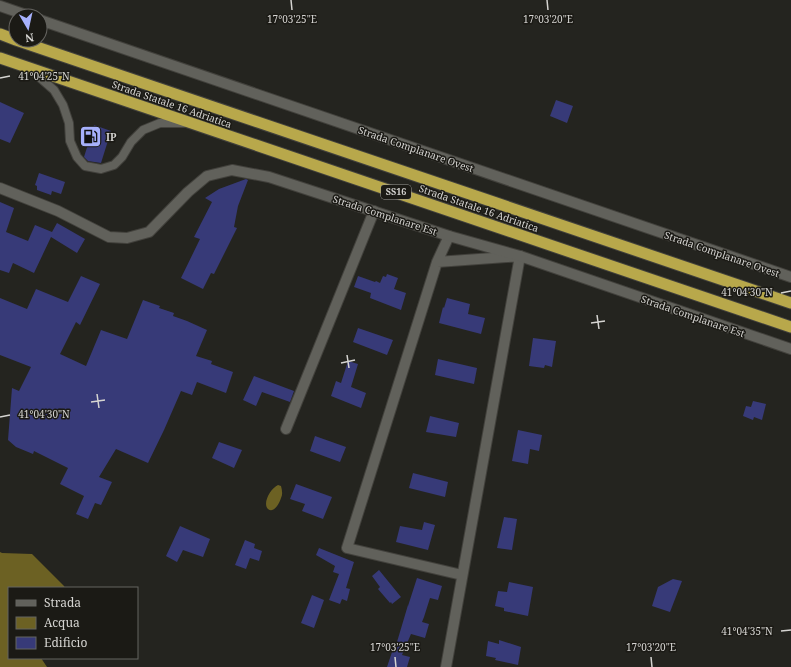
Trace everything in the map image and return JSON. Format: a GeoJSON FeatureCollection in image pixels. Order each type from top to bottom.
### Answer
{"type":"FeatureCollection","features":[{"type":"Feature","properties":{"kind":"highway","name":"Strada Statale 16 Adriatica"},"geometry":{"type":"LineString","coordinates":[[40,48],[791,303]]}},
{"type":"Feature","properties":{"kind":"highway","name":"Strada Statale 16 Adriatica"},"geometry":{"type":"LineString","coordinates":[[0,58],[791,327]]}},
{"type":"Feature","properties":{"kind":"street","name":"Strada Complanare Ovest"},"geometry":{"type":"LineString","coordinates":[[48,23],[791,278]]}},
{"type":"Feature","properties":{"kind":"street","name":"Strada Complanare Est"},"geometry":{"type":"LineString","coordinates":[[0,188],[58,211],[109,237],[128,238],[148,232],[188,192],[207,176],[232,170],[269,177],[449,236],[520,256],[791,349]]}},
{"type":"Feature","properties":{"kind":"street"},"geometry":{"type":"LineString","coordinates":[[286,429],[374,211]]}},
{"type":"Feature","properties":{"kind":"street"},"geometry":{"type":"LineString","coordinates":[[449,236],[437,262],[347,548],[462,575]]}},
{"type":"Feature","properties":{"kind":"street"},"geometry":{"type":"LineString","coordinates":[[437,262],[520,256],[446,667]]}},
{"type":"Feature","properties":{"kind":"lane"},"geometry":{"type":"LineString","coordinates":[[29,68],[54,90],[63,105],[69,123],[70,141],[77,157],[85,166],[101,169],[114,165],[122,157],[131,142],[143,130],[160,123],[191,123]]}},
{"type":"Feature","properties":{"kind":"water"},"geometry":{"type":"Polygon","coordinates":[[[278,485],[281,486],[282,496],[276,507],[270,510],[266,506],[268,496],[270,492],[278,485]]]}},
{"type":"Feature","properties":{"kind":"water"},"geometry":{"type":"Polygon","coordinates":[[[0,552],[32,554],[64,587],[8,587],[8,659],[42,659],[47,667],[0,667],[0,552]]]}},
{"type":"Feature","properties":{"kind":"building"},"geometry":{"type":"Polygon","coordinates":[[[556,100],[573,106],[567,123],[550,116],[556,100]]]}},
{"type":"Feature","properties":{"kind":"building"},"geometry":{"type":"Polygon","coordinates":[[[0,102],[24,113],[10,143],[0,139],[0,102]]]}},
{"type":"Feature","properties":{"kind":"building"},"geometry":{"type":"Polygon","coordinates":[[[94,125],[111,131],[101,163],[88,161],[84,157],[94,125]]]}},
{"type":"Feature","properties":{"kind":"building"},"geometry":{"type":"Polygon","coordinates":[[[39,173],[65,182],[61,194],[52,191],[51,195],[37,190],[37,186],[35,185],[39,173]]]}},
{"type":"Feature","properties":{"kind":"building"},"geometry":{"type":"Polygon","coordinates":[[[246,179],[248,180],[238,206],[234,227],[237,228],[214,274],[211,273],[203,289],[181,278],[200,239],[194,237],[212,202],[205,198],[219,189],[246,179]]]}},
{"type":"Feature","properties":{"kind":"building"},"geometry":{"type":"Polygon","coordinates":[[[0,202],[14,208],[6,232],[28,241],[35,225],[52,232],[57,223],[85,239],[77,253],[51,237],[34,273],[13,263],[9,273],[0,270],[0,202]]]}},
{"type":"Feature","properties":{"kind":"building"},"geometry":{"type":"Polygon","coordinates":[[[387,274],[398,278],[394,289],[406,293],[401,310],[370,298],[371,293],[354,287],[358,276],[380,283],[383,276],[386,277],[387,274]]]}},
{"type":"Feature","properties":{"kind":"building"},"geometry":{"type":"Polygon","coordinates":[[[81,276],[100,284],[80,325],[76,322],[60,354],[86,366],[101,330],[127,339],[143,300],[160,306],[159,308],[174,313],[173,316],[207,330],[196,356],[212,361],[211,364],[233,372],[226,393],[197,382],[192,395],[181,391],[148,463],[116,449],[99,477],[112,482],[101,505],[95,503],[88,519],[76,514],[84,496],[60,484],[68,468],[34,451],[33,454],[16,447],[8,440],[12,388],[19,391],[31,367],[0,355],[0,298],[27,309],[36,289],[68,302],[81,276]]]}},
{"type":"Feature","properties":{"kind":"building"},"geometry":{"type":"Polygon","coordinates":[[[447,298],[470,304],[468,314],[485,318],[481,334],[439,323],[447,298]]]}},
{"type":"Feature","properties":{"kind":"building"},"geometry":{"type":"Polygon","coordinates":[[[358,328],[393,340],[387,355],[353,342],[358,328]]]}},
{"type":"Feature","properties":{"kind":"building"},"geometry":{"type":"Polygon","coordinates":[[[533,338],[556,341],[552,367],[545,365],[544,368],[529,366],[533,338]]]}},
{"type":"Feature","properties":{"kind":"building"},"geometry":{"type":"Polygon","coordinates":[[[438,359],[477,368],[474,384],[435,375],[438,359]]]}},
{"type":"Feature","properties":{"kind":"building"},"geometry":{"type":"Polygon","coordinates":[[[348,361],[358,364],[351,387],[366,393],[361,408],[331,396],[336,381],[341,383],[348,361]]]}},
{"type":"Feature","properties":{"kind":"building"},"geometry":{"type":"Polygon","coordinates":[[[254,376],[294,391],[290,402],[262,392],[256,406],[243,400],[254,376]]]}},
{"type":"Feature","properties":{"kind":"building"},"geometry":{"type":"Polygon","coordinates":[[[753,401],[766,404],[762,420],[754,417],[753,420],[743,416],[746,406],[751,407],[753,401]]]}},
{"type":"Feature","properties":{"kind":"building"},"geometry":{"type":"Polygon","coordinates":[[[430,416],[459,423],[456,437],[426,432],[430,416]]]}},
{"type":"Feature","properties":{"kind":"building"},"geometry":{"type":"Polygon","coordinates":[[[518,430],[542,435],[539,451],[530,449],[528,464],[512,461],[518,430]]]}},
{"type":"Feature","properties":{"kind":"building"},"geometry":{"type":"Polygon","coordinates":[[[315,436],[346,447],[340,462],[310,451],[315,436]]]}},
{"type":"Feature","properties":{"kind":"building"},"geometry":{"type":"Polygon","coordinates":[[[219,442],[242,450],[234,468],[212,458],[219,442]]]}},
{"type":"Feature","properties":{"kind":"building"},"geometry":{"type":"Polygon","coordinates":[[[413,473],[448,482],[445,497],[409,488],[413,473]]]}},
{"type":"Feature","properties":{"kind":"building"},"geometry":{"type":"Polygon","coordinates":[[[296,484],[332,497],[323,519],[302,511],[305,504],[290,499],[296,484]]]}},
{"type":"Feature","properties":{"kind":"building"},"geometry":{"type":"Polygon","coordinates":[[[504,517],[517,519],[512,550],[497,548],[504,517]]]}},
{"type":"Feature","properties":{"kind":"building"},"geometry":{"type":"Polygon","coordinates":[[[424,522],[435,525],[428,550],[396,542],[400,526],[422,530],[424,522]]]}},
{"type":"Feature","properties":{"kind":"building"},"geometry":{"type":"Polygon","coordinates":[[[180,526],[210,539],[203,557],[183,550],[177,562],[166,556],[180,526]]]}},
{"type":"Feature","properties":{"kind":"building"},"geometry":{"type":"Polygon","coordinates":[[[245,540],[255,544],[254,548],[262,551],[259,561],[250,558],[246,569],[235,565],[245,540]]]}},
{"type":"Feature","properties":{"kind":"building"},"geometry":{"type":"Polygon","coordinates":[[[319,548],[354,562],[346,588],[350,589],[347,601],[342,599],[340,604],[329,600],[339,574],[333,572],[335,566],[316,555],[319,548]]]}},
{"type":"Feature","properties":{"kind":"building"},"geometry":{"type":"Polygon","coordinates":[[[379,570],[401,597],[392,604],[378,589],[380,587],[372,576],[379,570]]]}},
{"type":"Feature","properties":{"kind":"building"},"geometry":{"type":"Polygon","coordinates":[[[417,578],[442,586],[438,600],[430,598],[422,622],[429,624],[425,638],[411,634],[402,655],[410,657],[407,667],[387,667],[392,652],[394,652],[417,578]]]}},
{"type":"Feature","properties":{"kind":"building"},"geometry":{"type":"Polygon","coordinates":[[[673,579],[682,581],[670,612],[652,606],[658,587],[673,579]]]}},
{"type":"Feature","properties":{"kind":"building"},"geometry":{"type":"Polygon","coordinates":[[[509,582],[533,587],[528,616],[504,611],[504,608],[495,606],[498,591],[507,592],[509,582]]]}},
{"type":"Feature","properties":{"kind":"building"},"geometry":{"type":"Polygon","coordinates":[[[312,595],[324,600],[314,628],[301,623],[312,595]]]}},
{"type":"Feature","properties":{"kind":"building"},"geometry":{"type":"Polygon","coordinates":[[[499,640],[521,647],[518,665],[495,660],[496,658],[486,656],[488,641],[499,644],[499,640]]]}},
{"type":"Feature","properties":{"kind":"place","name":"IP"},"geometry":{"type":"Point","coordinates":[91,137]}}]}
